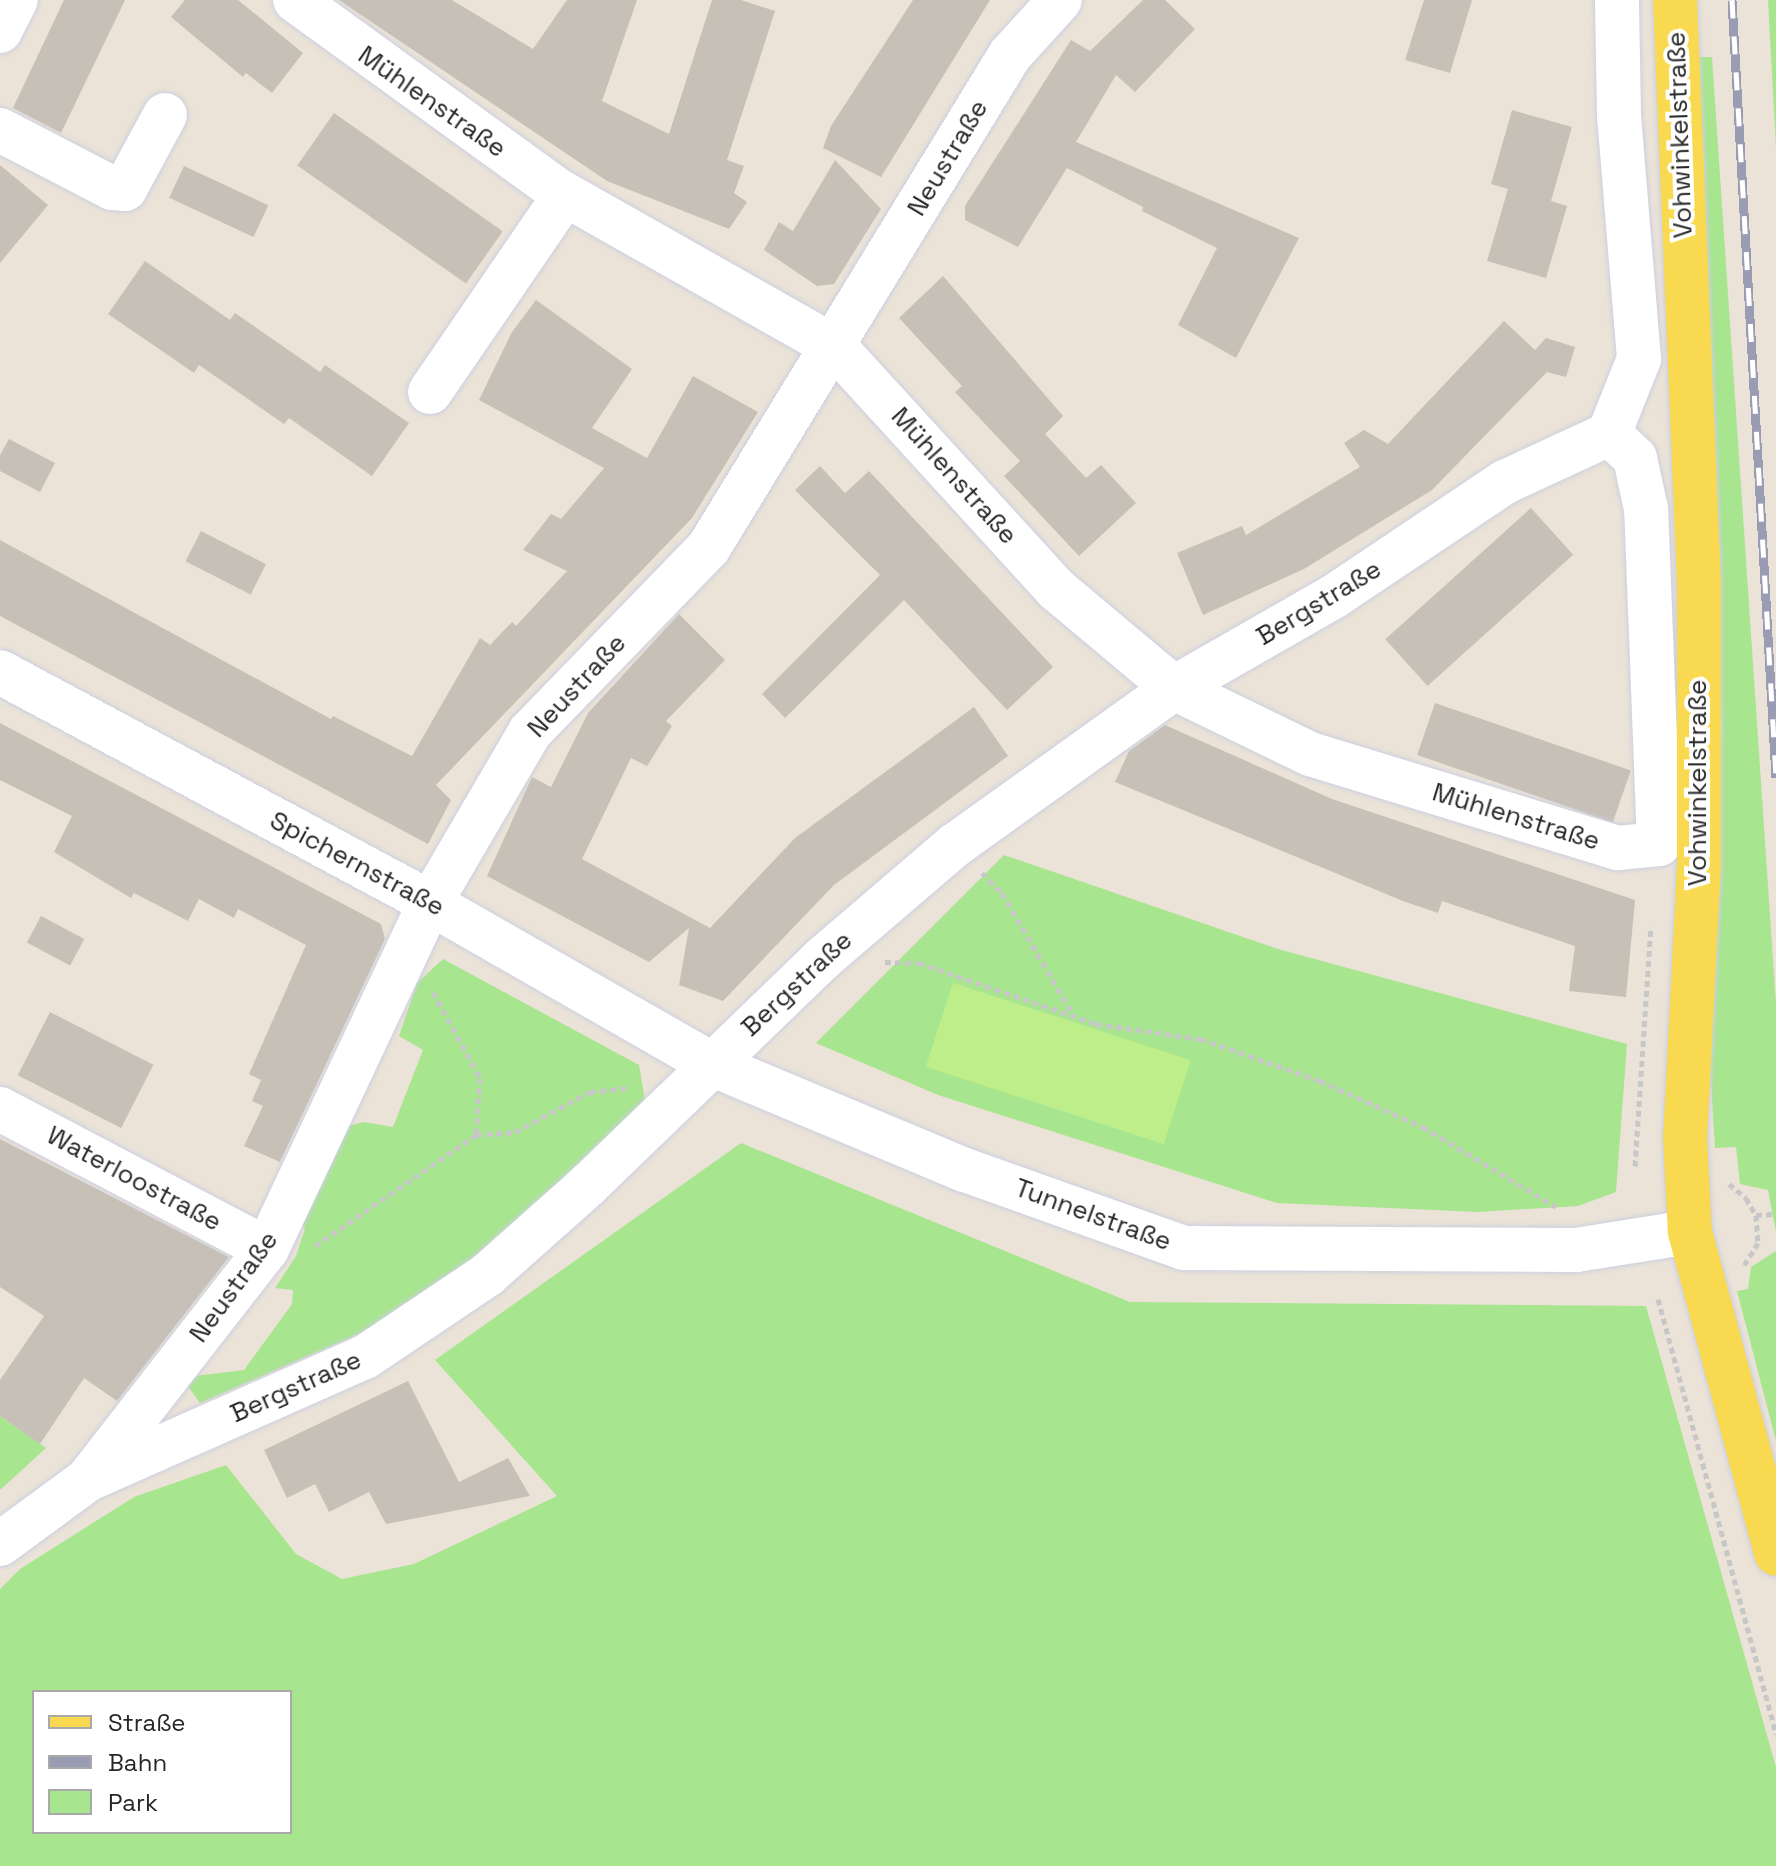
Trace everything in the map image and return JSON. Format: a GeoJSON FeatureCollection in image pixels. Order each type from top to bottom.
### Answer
{"type":"FeatureCollection","features":[{"type":"Feature","properties":{"kind":"main road","name":"Vohwinkelstraße"},"geometry":{"type":"LineString","coordinates":[[1675,0],[1699,586],[1699,864],[1685,1138],[1690,1232],[1776,1554]]}},
{"type":"Feature","properties":{"kind":"street"},"geometry":{"type":"LineString","coordinates":[[0,31],[16,0]]}},
{"type":"Feature","properties":{"kind":"street","name":"Mühlenstraße"},"geometry":{"type":"LineString","coordinates":[[295,0],[565,195],[835,347],[1056,589],[1174,688],[1310,754],[1618,848],[1659,844],[1646,509],[1635,458],[1609,434]]}},
{"type":"Feature","properties":{"kind":"street","name":"Neustraße"},"geometry":{"type":"LineString","coordinates":[[87,1480],[268,1246],[430,903],[530,732],[709,547],[835,347],[1010,55],[1060,0]]}},
{"type":"Feature","properties":{"kind":"street"},"geometry":{"type":"LineString","coordinates":[[1609,434],[1639,359],[1619,116],[1617,0]]}},
{"type":"Feature","properties":{"kind":"street"},"geometry":{"type":"LineString","coordinates":[[0,130],[112,188],[125,189],[165,115]]}},
{"type":"Feature","properties":{"kind":"street"},"geometry":{"type":"LineString","coordinates":[[430,392],[565,195]]}},
{"type":"Feature","properties":{"kind":"street","name":"Bergstraße"},"geometry":{"type":"LineString","coordinates":[[0,1544],[87,1480],[365,1357],[487,1275],[822,959],[955,845],[1174,688],[1333,597],[1505,482],[1609,434]]}},
{"type":"Feature","properties":{"kind":"street","name":"Spichernstraße"},"geometry":{"type":"LineString","coordinates":[[0,672],[430,903],[702,1073]]}},
{"type":"Feature","properties":{"kind":"street","name":"Tunnelstraße"},"geometry":{"type":"LineString","coordinates":[[702,1073],[1184,1248],[1576,1250],[1690,1232]]}},
{"type":"Feature","properties":{"kind":"street","name":"Waterloostraße"},"geometry":{"type":"LineString","coordinates":[[0,1109],[268,1246]]}},
{"type":"Feature","properties":{"kind":"path"},"geometry":{"type":"LineString","coordinates":[[955,845],[1002,893],[1074,1016]]}},
{"type":"Feature","properties":{"kind":"path"},"geometry":{"type":"LineString","coordinates":[[1635,1166],[1651,922]]}},
{"type":"Feature","properties":{"kind":"path"},"geometry":{"type":"LineString","coordinates":[[409,947],[480,1078],[476,1135]]}},
{"type":"Feature","properties":{"kind":"path"},"geometry":{"type":"LineString","coordinates":[[822,959],[919,963],[1074,1016],[1201,1039],[1320,1081],[1423,1127],[1559,1209]]}},
{"type":"Feature","properties":{"kind":"path"},"geometry":{"type":"LineString","coordinates":[[268,1246],[310,1250],[476,1135],[515,1132],[590,1092],[702,1073]]}},
{"type":"Feature","properties":{"kind":"path"},"geometry":{"type":"LineString","coordinates":[[1728,1174],[1730,1186],[1746,1198],[1756,1215],[1758,1243],[1735,1277]]}},
{"type":"Feature","properties":{"kind":"path"},"geometry":{"type":"LineString","coordinates":[[1756,1215],[1773,1214]]}},
{"type":"Feature","properties":{"kind":"path"},"geometry":{"type":"LineString","coordinates":[[1658,1299],[1776,1734]]}},
{"type":"Feature","properties":{"kind":"green space"},"geometry":{"type":"Polygon","coordinates":[[[1768,0],[1776,0],[1776,147],[1768,0]]]}},
{"type":"Feature","properties":{"kind":"green space"},"geometry":{"type":"Polygon","coordinates":[[[1693,57],[1712,57],[1776,1004],[1776,1232],[1768,1190],[1740,1184],[1736,1147],[1715,1148],[1709,1050],[1722,725],[1693,57]]]}},
{"type":"Feature","properties":{"kind":"green space"},"geometry":{"type":"Polygon","coordinates":[[[1004,855],[1278,949],[1627,1044],[1616,1192],[1578,1206],[1478,1212],[1277,1203],[938,1095],[816,1043],[1004,855]]]}},
{"type":"Feature","properties":{"kind":"green space"},"geometry":{"type":"Polygon","coordinates":[[[443,959],[639,1065],[645,1100],[475,1272],[400,1316],[200,1403],[187,1385],[195,1376],[244,1370],[292,1304],[293,1290],[275,1288],[296,1256],[305,1229],[297,1216],[340,1128],[364,1122],[393,1127],[423,1050],[399,1036],[417,983],[443,959]]]}},
{"type":"Feature","properties":{"kind":"green space"},"geometry":{"type":"Polygon","coordinates":[[[953,983],[1191,1060],[1164,1144],[926,1067],[953,983]]]}},
{"type":"Feature","properties":{"kind":"green space"},"geometry":{"type":"Polygon","coordinates":[[[741,1143],[1130,1302],[1646,1306],[1776,1767],[1776,1866],[0,1866],[0,1589],[20,1569],[134,1497],[226,1465],[296,1554],[342,1579],[414,1564],[557,1496],[435,1360],[741,1143]]]}},
{"type":"Feature","properties":{"kind":"green space"},"geometry":{"type":"Polygon","coordinates":[[[1776,1251],[1776,1441],[1737,1291],[1748,1289],[1751,1267],[1776,1251]]]}},
{"type":"Feature","properties":{"kind":"green space"},"geometry":{"type":"Polygon","coordinates":[[[0,1416],[46,1448],[0,1490],[0,1416]]]}},
{"type":"Feature","properties":{"kind":"building"},"geometry":{"type":"Polygon","coordinates":[[[64,0],[125,0],[61,133],[13,108],[64,0]]]}},
{"type":"Feature","properties":{"kind":"building"},"geometry":{"type":"Polygon","coordinates":[[[185,0],[238,0],[303,53],[272,93],[246,73],[243,77],[171,17],[185,0]]]}},
{"type":"Feature","properties":{"kind":"building"},"geometry":{"type":"Polygon","coordinates":[[[339,0],[452,0],[533,49],[567,0],[637,0],[602,101],[669,134],[712,0],[741,0],[775,11],[727,160],[744,166],[734,193],[747,202],[729,229],[607,181],[339,0]]]}},
{"type":"Feature","properties":{"kind":"building"},"geometry":{"type":"Polygon","coordinates":[[[913,0],[990,0],[881,177],[823,148],[831,126],[913,0]]]}},
{"type":"Feature","properties":{"kind":"building"},"geometry":{"type":"Polygon","coordinates":[[[1143,0],[1165,0],[1195,29],[1135,92],[1116,75],[1076,142],[1299,238],[1236,358],[1178,325],[1217,248],[1142,211],[1143,207],[1067,168],[1018,247],[965,220],[965,206],[1071,40],[1090,51],[1143,0]]]}},
{"type":"Feature","properties":{"kind":"building"},"geometry":{"type":"Polygon","coordinates":[[[1424,0],[1472,0],[1450,73],[1405,60],[1424,0]]]}},
{"type":"Feature","properties":{"kind":"building"},"geometry":{"type":"Polygon","coordinates":[[[1512,110],[1572,127],[1551,201],[1567,206],[1546,278],[1487,261],[1508,189],[1491,184],[1512,110]]]}},
{"type":"Feature","properties":{"kind":"building"},"geometry":{"type":"Polygon","coordinates":[[[334,113],[503,231],[466,284],[297,165],[334,113]]]}},
{"type":"Feature","properties":{"kind":"building"},"geometry":{"type":"Polygon","coordinates":[[[835,160],[881,209],[834,284],[817,286],[764,250],[779,222],[793,231],[835,160]]]}},
{"type":"Feature","properties":{"kind":"building"},"geometry":{"type":"Polygon","coordinates":[[[0,165],[48,205],[0,263],[0,165]]]}},
{"type":"Feature","properties":{"kind":"building"},"geometry":{"type":"Polygon","coordinates":[[[184,166],[268,205],[253,237],[169,198],[184,166]]]}},
{"type":"Feature","properties":{"kind":"building"},"geometry":{"type":"Polygon","coordinates":[[[145,261],[230,320],[235,313],[320,372],[325,365],[409,423],[372,476],[289,418],[284,424],[199,365],[194,373],[108,314],[145,261]]]}},
{"type":"Feature","properties":{"kind":"building"},"geometry":{"type":"Polygon","coordinates":[[[943,276],[1063,416],[1045,434],[1086,478],[1101,465],[1136,503],[1079,556],[1004,476],[1020,461],[955,392],[962,386],[899,318],[943,276]]]}},
{"type":"Feature","properties":{"kind":"building"},"geometry":{"type":"Polygon","coordinates":[[[536,300],[632,369],[592,428],[647,458],[693,376],[758,412],[692,518],[436,785],[451,800],[428,844],[0,616],[0,540],[331,719],[333,716],[412,756],[480,638],[490,645],[512,622],[516,626],[567,571],[523,550],[551,514],[561,519],[604,468],[479,400],[512,332],[536,300]]]}},
{"type":"Feature","properties":{"kind":"building"},"geometry":{"type":"Polygon","coordinates":[[[1504,321],[1535,350],[1546,338],[1575,347],[1566,377],[1547,372],[1432,490],[1304,569],[1203,615],[1177,553],[1242,526],[1246,535],[1360,467],[1344,443],[1364,430],[1388,444],[1504,321]]]}},
{"type":"Feature","properties":{"kind":"building"},"geometry":{"type":"Polygon","coordinates":[[[9,439],[55,463],[40,492],[0,471],[0,455],[9,439]]]}},
{"type":"Feature","properties":{"kind":"building"},"geometry":{"type":"Polygon","coordinates":[[[820,466],[845,493],[869,471],[1053,667],[1007,710],[904,600],[785,718],[762,694],[880,575],[795,490],[820,466]]]}},
{"type":"Feature","properties":{"kind":"building"},"geometry":{"type":"Polygon","coordinates":[[[1531,508],[1573,555],[1427,686],[1385,639],[1531,508]]]}},
{"type":"Feature","properties":{"kind":"building"},"geometry":{"type":"Polygon","coordinates":[[[201,531],[266,564],[251,594],[186,561],[201,531]]]}},
{"type":"Feature","properties":{"kind":"building"},"geometry":{"type":"Polygon","coordinates":[[[679,614],[725,660],[666,721],[672,726],[647,766],[631,758],[582,859],[710,928],[795,838],[974,707],[1008,756],[834,885],[723,1001],[679,985],[689,928],[649,962],[487,876],[532,777],[551,787],[588,713],[679,614]]]}},
{"type":"Feature","properties":{"kind":"building"},"geometry":{"type":"Polygon","coordinates":[[[1435,703],[1631,770],[1613,822],[1417,755],[1435,703]]]}},
{"type":"Feature","properties":{"kind":"building"},"geometry":{"type":"Polygon","coordinates":[[[0,723],[381,924],[385,939],[280,1162],[244,1146],[263,1106],[252,1101],[261,1080],[249,1074],[306,945],[238,909],[234,918],[199,899],[188,921],[134,893],[131,898],[54,852],[72,816],[0,780],[0,723]]]}},
{"type":"Feature","properties":{"kind":"building"},"geometry":{"type":"Polygon","coordinates":[[[1165,725],[1332,799],[1635,900],[1626,997],[1569,991],[1575,946],[1442,901],[1438,913],[1403,901],[1115,782],[1129,751],[1165,725]]]}},
{"type":"Feature","properties":{"kind":"building"},"geometry":{"type":"Polygon","coordinates":[[[41,916],[84,939],[70,965],[27,942],[41,916]]]}},
{"type":"Feature","properties":{"kind":"building"},"geometry":{"type":"Polygon","coordinates":[[[50,1012],[153,1065],[121,1128],[18,1075],[50,1012]]]}},
{"type":"Feature","properties":{"kind":"building"},"geometry":{"type":"Polygon","coordinates":[[[0,1139],[229,1257],[117,1401],[84,1378],[40,1444],[0,1416],[0,1380],[44,1316],[0,1287],[0,1139]]]}},
{"type":"Feature","properties":{"kind":"building"},"geometry":{"type":"Polygon","coordinates":[[[408,1381],[459,1482],[508,1458],[530,1496],[386,1524],[369,1492],[329,1512],[315,1484],[287,1498],[264,1450],[408,1381]]]}},
{"type":"Feature","properties":{"kind":"railway"},"geometry":{"type":"LineString","coordinates":[[1732,0],[1776,778]]}}]}
